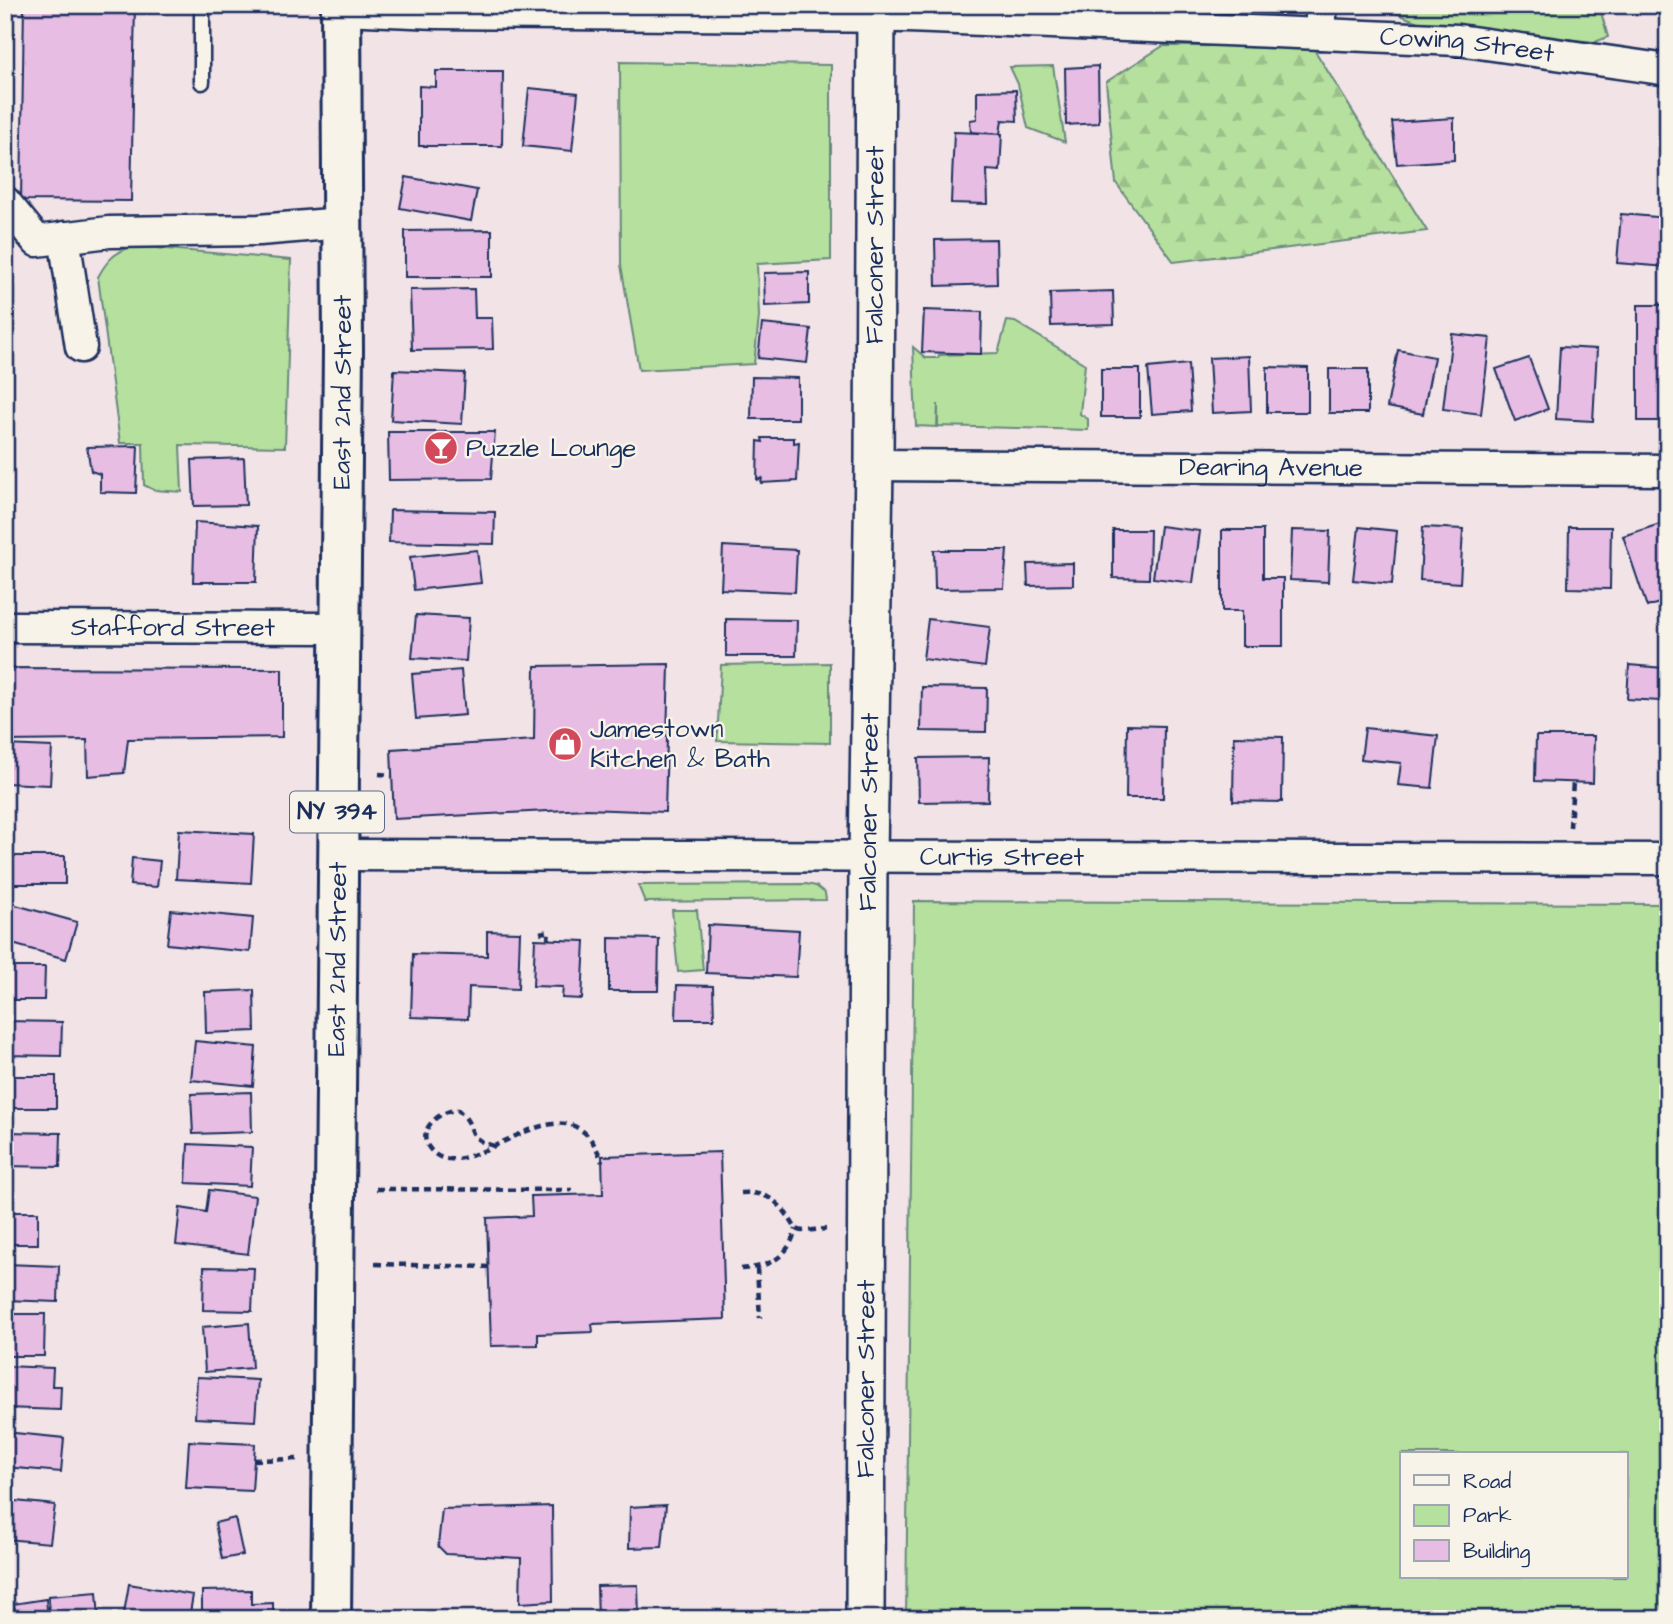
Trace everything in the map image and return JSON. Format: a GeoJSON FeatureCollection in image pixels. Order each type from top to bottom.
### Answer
{"type":"FeatureCollection","features":[{"type":"Feature","properties":{"kind":"main road","name":"East 2nd Street"},"geometry":{"type":"LineString","coordinates":[[331,1619],[343,350],[341,7]]}},
{"type":"Feature","properties":{"kind":"street","name":"Cowing Street"},"geometry":{"type":"LineString","coordinates":[[341,7],[437,13],[876,11],[1321,20],[1668,70]]}},
{"type":"Feature","properties":{"kind":"street","name":"Falconer Street"},"geometry":{"type":"LineString","coordinates":[[865,1619],[876,11]]}},
{"type":"Feature","properties":{"kind":"street"},"geometry":{"type":"LineString","coordinates":[[5,202],[37,241],[108,232],[259,230],[342,223]]}},
{"type":"Feature","properties":{"kind":"street"},"geometry":{"type":"LineString","coordinates":[[64,237],[81,347]]}},
{"type":"Feature","properties":{"kind":"street","name":"Dearing Avenue"},"geometry":{"type":"LineString","coordinates":[[874,465],[1668,470]]}},
{"type":"Feature","properties":{"kind":"street","name":"Stafford Street"},"geometry":{"type":"LineString","coordinates":[[5,626],[339,628]]}},
{"type":"Feature","properties":{"kind":"street","name":"Curtis Street"},"geometry":{"type":"LineString","coordinates":[[337,855],[1668,859]]}},
{"type":"Feature","properties":{"kind":"lane"},"geometry":{"type":"LineString","coordinates":[[202,5],[202,82]]}},
{"type":"Feature","properties":{"kind":"path"},"geometry":{"type":"LineString","coordinates":[[379,774],[392,775]]}},
{"type":"Feature","properties":{"kind":"path"},"geometry":{"type":"LineString","coordinates":[[1570,827],[1573,782]]}},
{"type":"Feature","properties":{"kind":"path"},"geometry":{"type":"LineString","coordinates":[[540,933],[549,931],[548,939]]}},
{"type":"Feature","properties":{"kind":"path"},"geometry":{"type":"LineString","coordinates":[[494,1146],[477,1140],[472,1134],[470,1123],[458,1110],[445,1111],[429,1125],[426,1139],[429,1148],[439,1156],[455,1160],[494,1146],[538,1126],[555,1122],[577,1128],[589,1138],[598,1149],[602,1162]]}},
{"type":"Feature","properties":{"kind":"path"},"geometry":{"type":"LineString","coordinates":[[376,1189],[572,1190]]}},
{"type":"Feature","properties":{"kind":"path"},"geometry":{"type":"LineString","coordinates":[[741,1193],[755,1192],[766,1195],[786,1213],[796,1229],[826,1229]]}},
{"type":"Feature","properties":{"kind":"path"},"geometry":{"type":"LineString","coordinates":[[741,1269],[773,1263],[787,1251],[796,1229]]}},
{"type":"Feature","properties":{"kind":"path"},"geometry":{"type":"LineString","coordinates":[[375,1264],[489,1267]]}},
{"type":"Feature","properties":{"kind":"path"},"geometry":{"type":"LineString","coordinates":[[757,1268],[760,1318]]}},
{"type":"Feature","properties":{"kind":"path"},"geometry":{"type":"LineString","coordinates":[[254,1460],[297,1459]]}},
{"type":"Feature","properties":{"kind":"green space"},"geometry":{"type":"Polygon","coordinates":[[[1016,5],[1194,5],[1195,7],[1117,10],[1016,5]]]}},
{"type":"Feature","properties":{"kind":"green space"},"geometry":{"type":"Polygon","coordinates":[[[1375,5],[1599,5],[1608,37],[1595,42],[1428,26],[1375,5]]]}},
{"type":"Feature","properties":{"kind":"green space"},"geometry":{"type":"Polygon","coordinates":[[[1163,46],[1312,46],[1427,231],[1174,262],[1116,183],[1106,82],[1163,46]]]}},
{"type":"Feature","properties":{"kind":"green space"},"geometry":{"type":"Polygon","coordinates":[[[620,62],[831,65],[831,260],[757,264],[759,317],[754,364],[639,370],[621,265],[620,62]]]}},
{"type":"Feature","properties":{"kind":"green space"},"geometry":{"type":"Polygon","coordinates":[[[1053,66],[1065,142],[1028,128],[1018,84],[1010,67],[1053,66]]]}},
{"type":"Feature","properties":{"kind":"green space"},"geometry":{"type":"Polygon","coordinates":[[[133,246],[291,260],[285,447],[180,445],[182,492],[154,490],[144,485],[143,443],[120,443],[98,277],[112,257],[133,246]]]}},
{"type":"Feature","properties":{"kind":"green space"},"geometry":{"type":"Polygon","coordinates":[[[1007,321],[1015,322],[1085,364],[1080,414],[1088,419],[1088,430],[938,426],[938,404],[937,427],[916,426],[913,347],[926,358],[998,353],[1007,321]]]}},
{"type":"Feature","properties":{"kind":"green space"},"geometry":{"type":"Polygon","coordinates":[[[830,663],[830,743],[717,741],[721,665],[830,663]]]}},
{"type":"Feature","properties":{"kind":"green space"},"geometry":{"type":"Polygon","coordinates":[[[638,885],[816,886],[825,893],[826,900],[645,902],[638,885]]]}},
{"type":"Feature","properties":{"kind":"green space"},"geometry":{"type":"Polygon","coordinates":[[[914,901],[1668,904],[1668,1619],[906,1619],[914,901]]]}},
{"type":"Feature","properties":{"kind":"green space"},"geometry":{"type":"Polygon","coordinates":[[[672,910],[697,910],[703,970],[678,972],[672,910]]]}},
{"type":"Feature","properties":{"kind":"building"},"geometry":{"type":"Polygon","coordinates":[[[24,5],[135,5],[131,201],[21,200],[24,5]]]}},
{"type":"Feature","properties":{"kind":"building"},"geometry":{"type":"Polygon","coordinates":[[[1098,66],[1099,123],[1066,125],[1065,68],[1098,66]]]}},
{"type":"Feature","properties":{"kind":"building"},"geometry":{"type":"Polygon","coordinates":[[[436,71],[503,71],[502,146],[419,146],[419,86],[436,87],[436,71]]]}},
{"type":"Feature","properties":{"kind":"building"},"geometry":{"type":"Polygon","coordinates":[[[529,88],[578,93],[572,151],[523,146],[529,88]]]}},
{"type":"Feature","properties":{"kind":"building"},"geometry":{"type":"Polygon","coordinates":[[[1016,90],[1017,121],[1002,120],[1000,134],[971,132],[970,120],[977,119],[977,91],[1016,90]]]}},
{"type":"Feature","properties":{"kind":"building"},"geometry":{"type":"Polygon","coordinates":[[[1454,118],[1454,160],[1397,164],[1392,122],[1454,118]]]}},
{"type":"Feature","properties":{"kind":"building"},"geometry":{"type":"Polygon","coordinates":[[[954,132],[1002,134],[1000,171],[987,170],[988,204],[951,203],[954,132]]]}},
{"type":"Feature","properties":{"kind":"building"},"geometry":{"type":"Polygon","coordinates":[[[406,177],[477,190],[471,221],[400,208],[406,177]]]}},
{"type":"Feature","properties":{"kind":"building"},"geometry":{"type":"Polygon","coordinates":[[[1621,214],[1668,218],[1668,267],[1617,263],[1621,214]]]}},
{"type":"Feature","properties":{"kind":"building"},"geometry":{"type":"Polygon","coordinates":[[[492,230],[492,277],[405,277],[405,231],[492,230]]]}},
{"type":"Feature","properties":{"kind":"building"},"geometry":{"type":"Polygon","coordinates":[[[996,239],[997,284],[936,286],[935,240],[996,239]]]}},
{"type":"Feature","properties":{"kind":"building"},"geometry":{"type":"Polygon","coordinates":[[[809,272],[809,304],[765,306],[764,273],[809,272]]]}},
{"type":"Feature","properties":{"kind":"building"},"geometry":{"type":"Polygon","coordinates":[[[474,289],[475,318],[492,318],[493,349],[412,350],[410,290],[474,289]]]}},
{"type":"Feature","properties":{"kind":"building"},"geometry":{"type":"Polygon","coordinates":[[[1113,291],[1114,324],[1051,326],[1050,293],[1113,291]]]}},
{"type":"Feature","properties":{"kind":"building"},"geometry":{"type":"Polygon","coordinates":[[[1638,305],[1668,305],[1668,421],[1638,421],[1638,305]]]}},
{"type":"Feature","properties":{"kind":"building"},"geometry":{"type":"Polygon","coordinates":[[[924,310],[982,312],[981,354],[922,352],[924,310]]]}},
{"type":"Feature","properties":{"kind":"building"},"geometry":{"type":"Polygon","coordinates":[[[762,324],[811,329],[807,363],[758,358],[762,324]]]}},
{"type":"Feature","properties":{"kind":"building"},"geometry":{"type":"Polygon","coordinates":[[[1452,334],[1490,338],[1481,414],[1443,409],[1452,334]]]}},
{"type":"Feature","properties":{"kind":"building"},"geometry":{"type":"Polygon","coordinates":[[[1560,347],[1597,349],[1593,421],[1556,419],[1560,347]]]}},
{"type":"Feature","properties":{"kind":"building"},"geometry":{"type":"Polygon","coordinates":[[[1398,350],[1434,357],[1423,414],[1387,407],[1398,350]]]}},
{"type":"Feature","properties":{"kind":"building"},"geometry":{"type":"Polygon","coordinates":[[[1249,356],[1251,411],[1212,413],[1209,358],[1249,356]]]}},
{"type":"Feature","properties":{"kind":"building"},"geometry":{"type":"Polygon","coordinates":[[[1529,358],[1548,409],[1515,421],[1496,369],[1529,358]]]}},
{"type":"Feature","properties":{"kind":"building"},"geometry":{"type":"Polygon","coordinates":[[[1188,364],[1191,411],[1152,414],[1148,368],[1188,364]]]}},
{"type":"Feature","properties":{"kind":"building"},"geometry":{"type":"Polygon","coordinates":[[[1267,367],[1308,368],[1308,412],[1267,412],[1267,367]]]}},
{"type":"Feature","properties":{"kind":"building"},"geometry":{"type":"Polygon","coordinates":[[[1101,369],[1140,369],[1140,417],[1101,417],[1101,369]]]}},
{"type":"Feature","properties":{"kind":"building"},"geometry":{"type":"Polygon","coordinates":[[[1329,369],[1368,369],[1368,413],[1329,413],[1329,369]]]}},
{"type":"Feature","properties":{"kind":"building"},"geometry":{"type":"Polygon","coordinates":[[[394,370],[465,373],[462,424],[391,420],[394,370]]]}},
{"type":"Feature","properties":{"kind":"building"},"geometry":{"type":"Polygon","coordinates":[[[752,377],[798,378],[798,419],[751,419],[752,377]]]}},
{"type":"Feature","properties":{"kind":"building","name":"Puzzle Lounge"},"geometry":{"type":"Polygon","coordinates":[[[388,432],[495,432],[491,479],[389,480],[388,432]]]}},
{"type":"Feature","properties":{"kind":"building"},"geometry":{"type":"Polygon","coordinates":[[[762,438],[794,438],[794,443],[799,442],[797,481],[761,483],[762,478],[757,480],[758,441],[763,442],[762,438]]]}},
{"type":"Feature","properties":{"kind":"building"},"geometry":{"type":"Polygon","coordinates":[[[138,446],[136,493],[100,492],[100,474],[91,471],[87,447],[138,446]]]}},
{"type":"Feature","properties":{"kind":"building"},"geometry":{"type":"Polygon","coordinates":[[[244,458],[246,505],[194,506],[192,460],[244,458]]]}},
{"type":"Feature","properties":{"kind":"building"},"geometry":{"type":"Polygon","coordinates":[[[390,510],[495,512],[494,544],[389,542],[390,510]]]}},
{"type":"Feature","properties":{"kind":"building"},"geometry":{"type":"Polygon","coordinates":[[[195,522],[258,526],[256,582],[193,582],[195,522]]]}},
{"type":"Feature","properties":{"kind":"building"},"geometry":{"type":"Polygon","coordinates":[[[1663,523],[1668,539],[1668,600],[1647,607],[1623,536],[1663,523]]]}},
{"type":"Feature","properties":{"kind":"building"},"geometry":{"type":"Polygon","coordinates":[[[1160,526],[1200,531],[1193,583],[1153,578],[1160,526]]]}},
{"type":"Feature","properties":{"kind":"building"},"geometry":{"type":"Polygon","coordinates":[[[1359,527],[1397,531],[1392,584],[1353,580],[1359,527]]]}},
{"type":"Feature","properties":{"kind":"building"},"geometry":{"type":"Polygon","coordinates":[[[1423,527],[1463,529],[1460,583],[1420,580],[1423,527]]]}},
{"type":"Feature","properties":{"kind":"building"},"geometry":{"type":"Polygon","coordinates":[[[1569,527],[1611,527],[1610,589],[1568,588],[1569,527]]]}},
{"type":"Feature","properties":{"kind":"building"},"geometry":{"type":"Polygon","coordinates":[[[1113,530],[1150,530],[1149,579],[1113,578],[1113,530]]]}},
{"type":"Feature","properties":{"kind":"building"},"geometry":{"type":"Polygon","coordinates":[[[1222,530],[1263,530],[1263,578],[1283,578],[1283,646],[1242,646],[1242,611],[1222,611],[1222,530]]]}},
{"type":"Feature","properties":{"kind":"building"},"geometry":{"type":"Polygon","coordinates":[[[1292,530],[1330,531],[1328,582],[1290,580],[1292,530]]]}},
{"type":"Feature","properties":{"kind":"building"},"geometry":{"type":"Polygon","coordinates":[[[723,546],[797,550],[795,592],[721,589],[723,546]]]}},
{"type":"Feature","properties":{"kind":"building"},"geometry":{"type":"Polygon","coordinates":[[[477,550],[481,583],[414,590],[410,557],[477,550]]]}},
{"type":"Feature","properties":{"kind":"building"},"geometry":{"type":"Polygon","coordinates":[[[934,550],[1007,550],[1004,588],[935,589],[934,550]]]}},
{"type":"Feature","properties":{"kind":"building"},"geometry":{"type":"Polygon","coordinates":[[[1073,563],[1073,585],[1028,586],[1027,564],[1073,563]]]}},
{"type":"Feature","properties":{"kind":"building"},"geometry":{"type":"Polygon","coordinates":[[[416,615],[469,618],[466,661],[412,658],[416,615]]]}},
{"type":"Feature","properties":{"kind":"building"},"geometry":{"type":"Polygon","coordinates":[[[726,619],[797,620],[796,656],[726,656],[726,619]]]}},
{"type":"Feature","properties":{"kind":"building"},"geometry":{"type":"Polygon","coordinates":[[[928,619],[990,627],[985,667],[923,659],[928,619]]]}},
{"type":"Feature","properties":{"kind":"building","name":"Jamestown Kitchen & Bath"},"geometry":{"type":"Polygon","coordinates":[[[669,664],[665,812],[586,809],[394,819],[391,749],[534,740],[535,666],[669,664]]]}},
{"type":"Feature","properties":{"kind":"building"},"geometry":{"type":"Polygon","coordinates":[[[1629,665],[1663,668],[1660,701],[1627,699],[1629,665]]]}},
{"type":"Feature","properties":{"kind":"building"},"geometry":{"type":"Polygon","coordinates":[[[5,668],[282,669],[282,737],[128,739],[124,773],[88,776],[87,740],[5,741],[5,668]]]}},
{"type":"Feature","properties":{"kind":"building"},"geometry":{"type":"Polygon","coordinates":[[[461,670],[465,715],[416,719],[412,674],[461,670]]]}},
{"type":"Feature","properties":{"kind":"building"},"geometry":{"type":"Polygon","coordinates":[[[922,687],[987,688],[986,732],[921,731],[922,687]]]}},
{"type":"Feature","properties":{"kind":"building"},"geometry":{"type":"Polygon","coordinates":[[[1127,725],[1164,726],[1163,798],[1126,798],[1127,725]]]}},
{"type":"Feature","properties":{"kind":"building"},"geometry":{"type":"Polygon","coordinates":[[[1365,728],[1438,736],[1432,788],[1398,785],[1401,763],[1361,759],[1365,728]]]}},
{"type":"Feature","properties":{"kind":"building"},"geometry":{"type":"Polygon","coordinates":[[[1234,736],[1283,737],[1282,802],[1233,801],[1234,736]]]}},
{"type":"Feature","properties":{"kind":"building"},"geometry":{"type":"Polygon","coordinates":[[[1536,736],[1594,736],[1593,783],[1535,781],[1536,736]]]}},
{"type":"Feature","properties":{"kind":"building"},"geometry":{"type":"Polygon","coordinates":[[[5,745],[52,747],[50,785],[5,783],[5,745]]]}},
{"type":"Feature","properties":{"kind":"building"},"geometry":{"type":"Polygon","coordinates":[[[989,757],[988,801],[919,802],[918,758],[989,757]]]}},
{"type":"Feature","properties":{"kind":"building"},"geometry":{"type":"Polygon","coordinates":[[[179,830],[254,834],[251,883],[176,879],[179,830]]]}},
{"type":"Feature","properties":{"kind":"building"},"geometry":{"type":"Polygon","coordinates":[[[5,856],[65,856],[65,884],[5,884],[5,856]]]}},
{"type":"Feature","properties":{"kind":"building"},"geometry":{"type":"Polygon","coordinates":[[[132,858],[160,861],[157,887],[130,885],[132,858]]]}},
{"type":"Feature","properties":{"kind":"building"},"geometry":{"type":"Polygon","coordinates":[[[5,902],[77,922],[66,959],[5,942],[5,902]]]}},
{"type":"Feature","properties":{"kind":"building"},"geometry":{"type":"Polygon","coordinates":[[[171,910],[253,918],[250,952],[167,944],[171,910]]]}},
{"type":"Feature","properties":{"kind":"building"},"geometry":{"type":"Polygon","coordinates":[[[708,925],[799,930],[796,977],[706,973],[708,925]]]}},
{"type":"Feature","properties":{"kind":"building"},"geometry":{"type":"Polygon","coordinates":[[[487,931],[520,932],[518,989],[469,987],[468,1019],[411,1017],[413,954],[487,956],[487,931]]]}},
{"type":"Feature","properties":{"kind":"building"},"geometry":{"type":"Polygon","coordinates":[[[609,938],[659,939],[658,991],[609,991],[609,938]]]}},
{"type":"Feature","properties":{"kind":"building"},"geometry":{"type":"Polygon","coordinates":[[[535,939],[585,941],[582,999],[562,998],[563,987],[533,986],[535,939]]]}},
{"type":"Feature","properties":{"kind":"building"},"geometry":{"type":"Polygon","coordinates":[[[5,967],[45,967],[44,1000],[5,1000],[5,967]]]}},
{"type":"Feature","properties":{"kind":"building"},"geometry":{"type":"Polygon","coordinates":[[[677,985],[713,986],[714,1019],[676,1019],[677,985]]]}},
{"type":"Feature","properties":{"kind":"building"},"geometry":{"type":"Polygon","coordinates":[[[254,990],[255,1031],[206,1033],[205,992],[254,990]]]}},
{"type":"Feature","properties":{"kind":"building"},"geometry":{"type":"Polygon","coordinates":[[[5,1021],[62,1022],[61,1056],[5,1055],[5,1021]]]}},
{"type":"Feature","properties":{"kind":"building"},"geometry":{"type":"Polygon","coordinates":[[[195,1041],[256,1047],[253,1086],[191,1080],[195,1041]]]}},
{"type":"Feature","properties":{"kind":"building"},"geometry":{"type":"Polygon","coordinates":[[[5,1076],[56,1076],[56,1108],[5,1108],[5,1076]]]}},
{"type":"Feature","properties":{"kind":"building"},"geometry":{"type":"Polygon","coordinates":[[[251,1092],[252,1132],[193,1134],[191,1094],[251,1092]]]}},
{"type":"Feature","properties":{"kind":"building"},"geometry":{"type":"Polygon","coordinates":[[[5,1132],[61,1133],[60,1167],[5,1166],[5,1132]]]}},
{"type":"Feature","properties":{"kind":"building"},"geometry":{"type":"Polygon","coordinates":[[[188,1144],[252,1147],[250,1186],[186,1183],[188,1144]]]}},
{"type":"Feature","properties":{"kind":"building"},"geometry":{"type":"Polygon","coordinates":[[[720,1152],[725,1319],[592,1324],[593,1332],[538,1334],[538,1345],[491,1346],[487,1218],[532,1216],[531,1196],[603,1194],[602,1156],[720,1152]]]}},
{"type":"Feature","properties":{"kind":"building"},"geometry":{"type":"Polygon","coordinates":[[[209,1190],[255,1196],[248,1254],[176,1245],[180,1208],[206,1212],[209,1190]]]}},
{"type":"Feature","properties":{"kind":"building"},"geometry":{"type":"Polygon","coordinates":[[[5,1212],[38,1212],[38,1244],[5,1244],[5,1212]]]}},
{"type":"Feature","properties":{"kind":"building"},"geometry":{"type":"Polygon","coordinates":[[[5,1264],[59,1266],[58,1302],[5,1300],[5,1264]]]}},
{"type":"Feature","properties":{"kind":"building"},"geometry":{"type":"Polygon","coordinates":[[[204,1267],[254,1268],[252,1311],[203,1310],[204,1267]]]}},
{"type":"Feature","properties":{"kind":"building"},"geometry":{"type":"Polygon","coordinates":[[[5,1314],[45,1314],[44,1356],[5,1356],[5,1314]]]}},
{"type":"Feature","properties":{"kind":"building"},"geometry":{"type":"Polygon","coordinates":[[[249,1323],[252,1368],[205,1372],[202,1327],[249,1323]]]}},
{"type":"Feature","properties":{"kind":"building"},"geometry":{"type":"Polygon","coordinates":[[[5,1366],[53,1368],[52,1386],[61,1386],[60,1410],[5,1408],[5,1366]]]}},
{"type":"Feature","properties":{"kind":"building"},"geometry":{"type":"Polygon","coordinates":[[[197,1377],[258,1380],[255,1421],[195,1418],[197,1377]]]}},
{"type":"Feature","properties":{"kind":"building"},"geometry":{"type":"Polygon","coordinates":[[[5,1432],[64,1438],[61,1472],[5,1467],[5,1432]]]}},
{"type":"Feature","properties":{"kind":"building"},"geometry":{"type":"Polygon","coordinates":[[[189,1441],[255,1444],[252,1491],[186,1488],[189,1441]]]}},
{"type":"Feature","properties":{"kind":"building"},"geometry":{"type":"Polygon","coordinates":[[[5,1500],[55,1505],[50,1543],[5,1539],[5,1500]]]}},
{"type":"Feature","properties":{"kind":"building"},"geometry":{"type":"Polygon","coordinates":[[[666,1505],[662,1547],[629,1548],[630,1507],[666,1505]]]}},
{"type":"Feature","properties":{"kind":"building"},"geometry":{"type":"Polygon","coordinates":[[[552,1506],[553,1601],[520,1603],[521,1558],[446,1554],[438,1546],[442,1509],[552,1506]]]}},
{"type":"Feature","properties":{"kind":"building"},"geometry":{"type":"Polygon","coordinates":[[[235,1518],[243,1555],[222,1559],[215,1523],[235,1518]]]}},
{"type":"Feature","properties":{"kind":"building"},"geometry":{"type":"Polygon","coordinates":[[[129,1584],[193,1595],[189,1619],[123,1619],[129,1584]]]}},
{"type":"Feature","properties":{"kind":"building"},"geometry":{"type":"Polygon","coordinates":[[[638,1585],[639,1619],[598,1619],[597,1586],[638,1585]]]}},
{"type":"Feature","properties":{"kind":"building"},"geometry":{"type":"Polygon","coordinates":[[[251,1590],[251,1604],[273,1603],[273,1619],[202,1619],[202,1591],[251,1590]]]}},
{"type":"Feature","properties":{"kind":"building"},"geometry":{"type":"Polygon","coordinates":[[[97,1592],[99,1619],[50,1619],[48,1596],[97,1592]]]}},
{"type":"Feature","properties":{"kind":"building"},"geometry":{"type":"Polygon","coordinates":[[[46,1599],[48,1619],[5,1619],[5,1612],[16,1612],[13,1604],[46,1599]]]}},
{"type":"Feature","properties":{"kind":"place","name":"Puzzle Lounge"},"geometry":{"type":"Point","coordinates":[441,448]}},
{"type":"Feature","properties":{"kind":"place","name":"Jamestown Kitchen & Bath"},"geometry":{"type":"Point","coordinates":[565,744]}}]}
